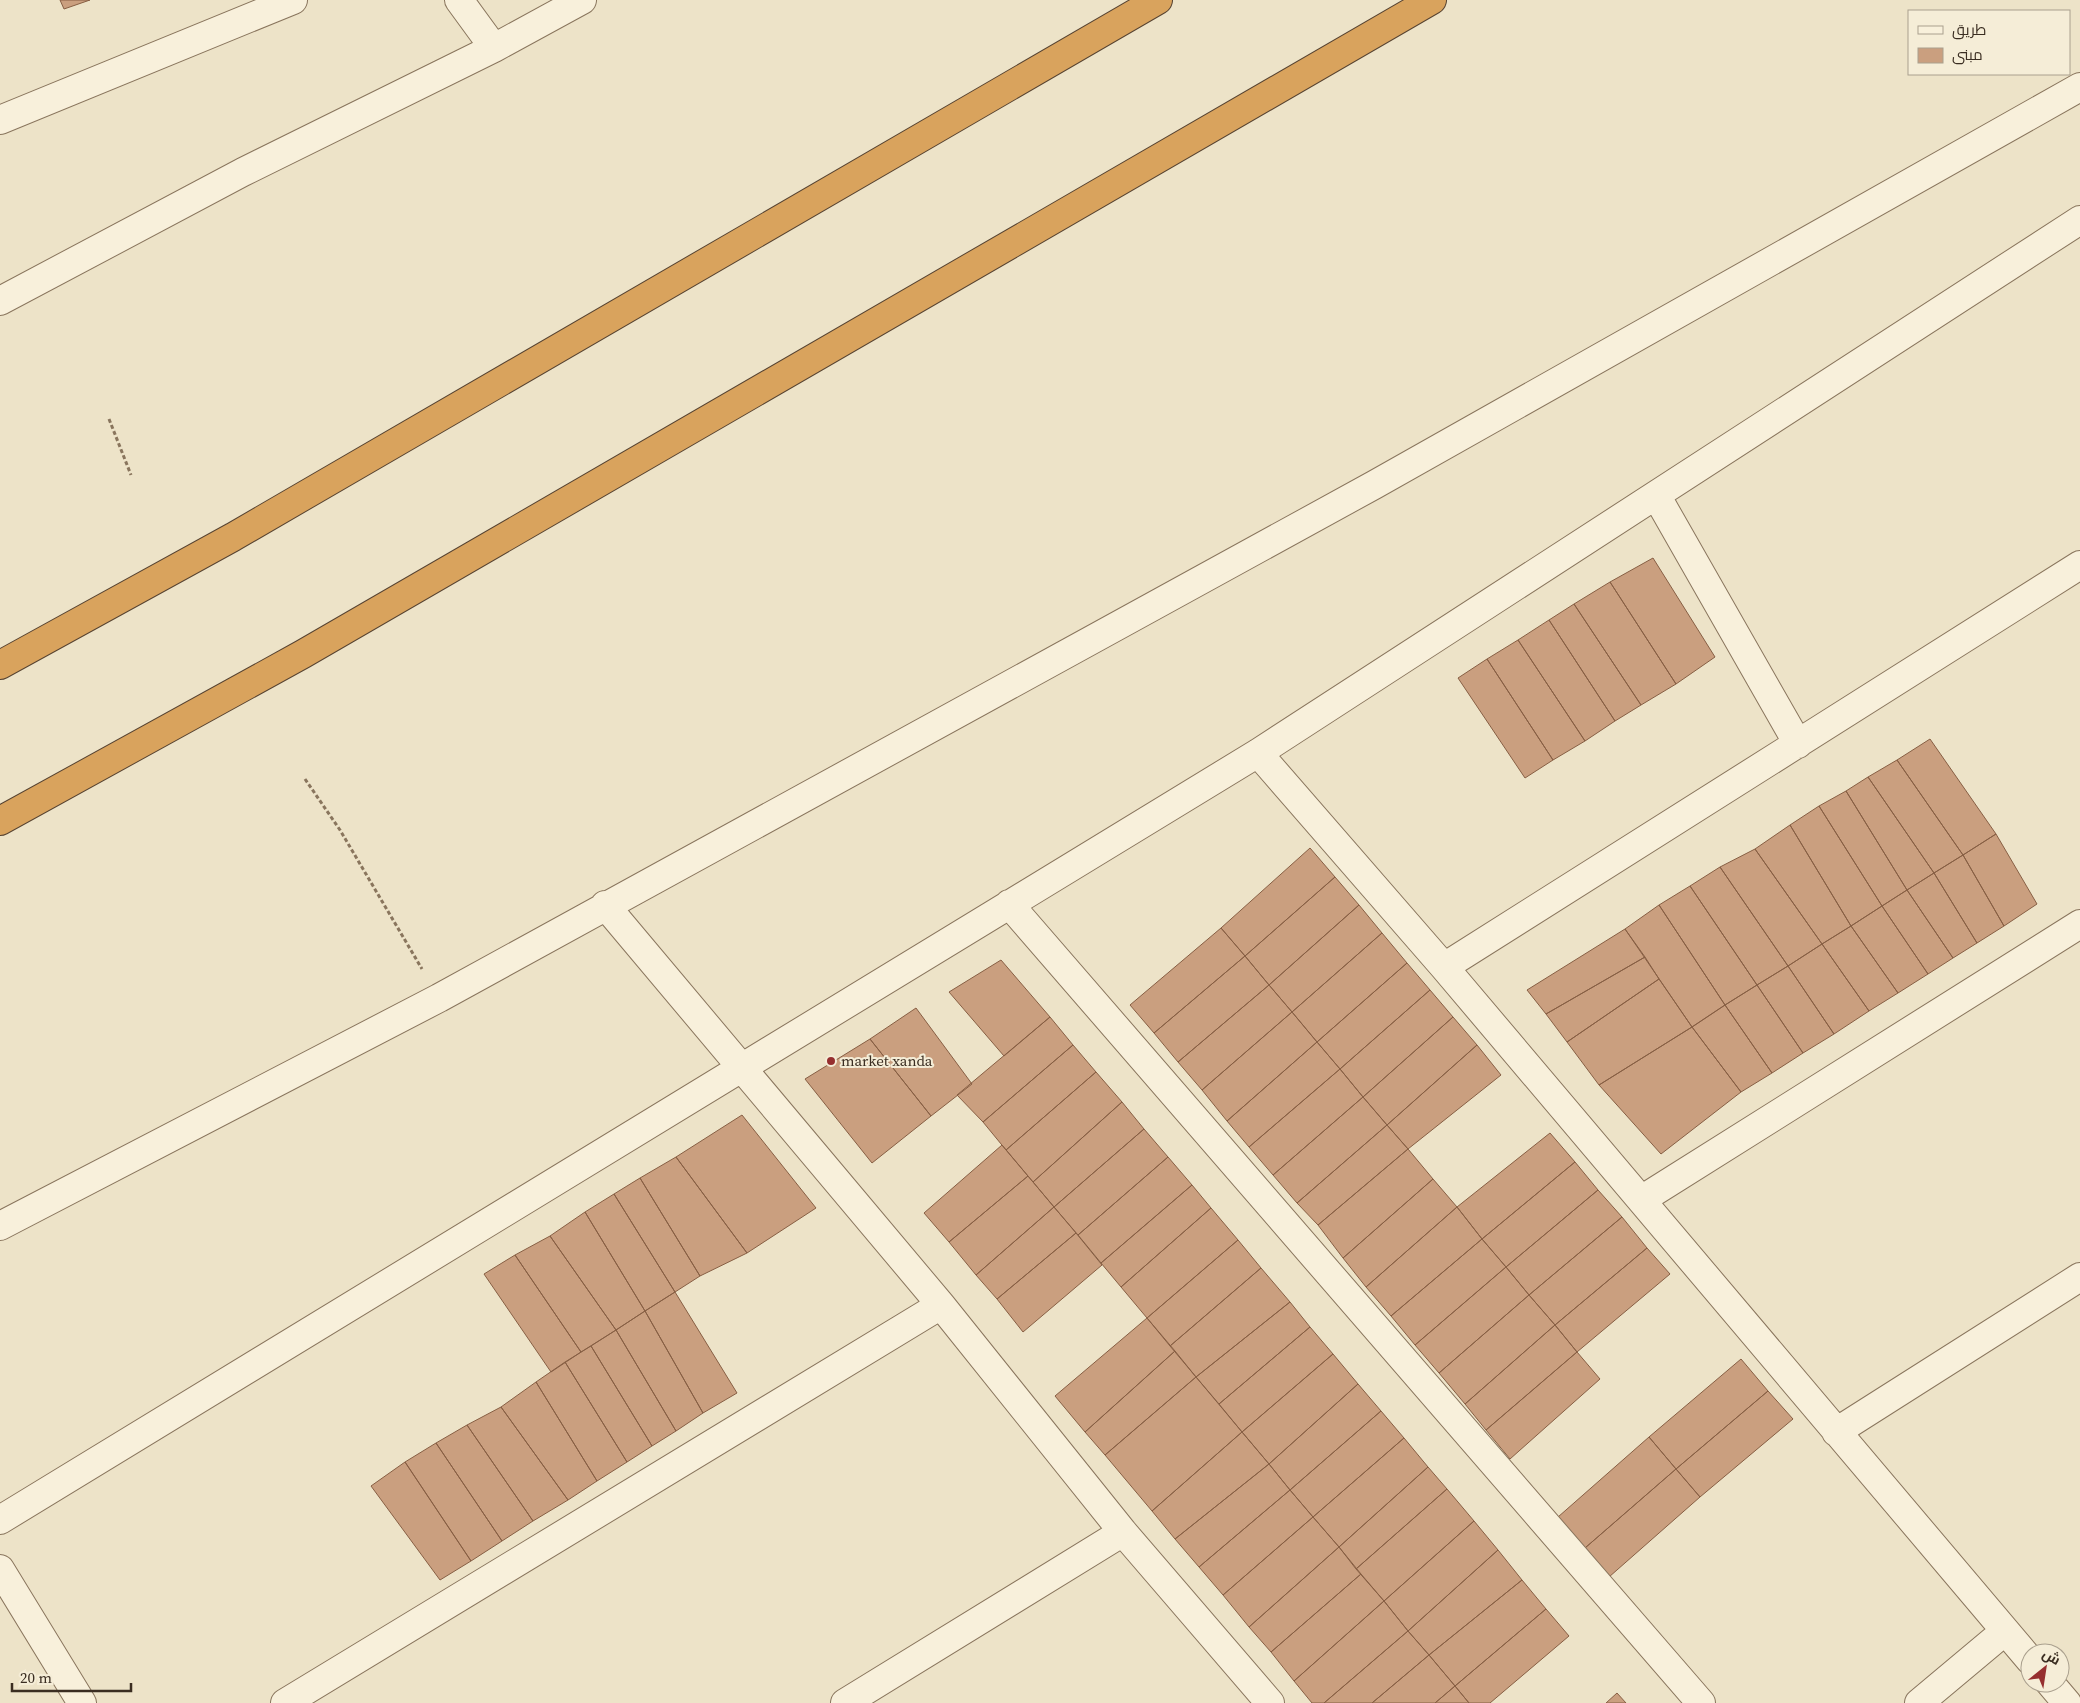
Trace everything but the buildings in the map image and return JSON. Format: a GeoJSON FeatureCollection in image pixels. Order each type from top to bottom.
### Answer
{"type":"FeatureCollection","features":[{"type":"Feature","properties":{"kind":"highway"},"geometry":{"type":"LineString","coordinates":[[0,665],[232,537],[1158,0]]}},
{"type":"Feature","properties":{"kind":"highway"},"geometry":{"type":"LineString","coordinates":[[0,821],[303,654],[1432,0]]}},
{"type":"Feature","properties":{"kind":"street"},"geometry":{"type":"LineString","coordinates":[[0,120],[293,0]]}},
{"type":"Feature","properties":{"kind":"street"},"geometry":{"type":"LineString","coordinates":[[459,0],[494,48]]}},
{"type":"Feature","properties":{"kind":"street"},"geometry":{"type":"LineString","coordinates":[[0,301],[243,172],[494,48],[582,0]]}},
{"type":"Feature","properties":{"kind":"street"},"geometry":{"type":"LineString","coordinates":[[0,1226],[439,998],[1374,485],[2080,87]]}},
{"type":"Feature","properties":{"kind":"street"},"geometry":{"type":"LineString","coordinates":[[0,1520],[1258,753],[2080,220]]}},
{"type":"Feature","properties":{"kind":"street"},"geometry":{"type":"LineString","coordinates":[[1656,495],[1798,744]]}},
{"type":"Feature","properties":{"kind":"street"},"geometry":{"type":"LineString","coordinates":[[1444,968],[2080,565]]}},
{"type":"Feature","properties":{"kind":"street"},"geometry":{"type":"LineString","coordinates":[[1258,753],[1444,968],[2020,1648]]}},
{"type":"Feature","properties":{"kind":"street"},"geometry":{"type":"LineString","coordinates":[[1009,904],[1700,1703]]}},
{"type":"Feature","properties":{"kind":"street"},"geometry":{"type":"LineString","coordinates":[[605,906],[941,1305],[1123,1532],[1270,1703]]}},
{"type":"Feature","properties":{"kind":"street"},"geometry":{"type":"LineString","coordinates":[[1641,1200],[2080,924]]}},
{"type":"Feature","properties":{"kind":"street"},"geometry":{"type":"LineString","coordinates":[[1836,1432],[2080,1277]]}},
{"type":"Feature","properties":{"kind":"street"},"geometry":{"type":"LineString","coordinates":[[285,1703],[941,1305]]}},
{"type":"Feature","properties":{"kind":"street"},"geometry":{"type":"LineString","coordinates":[[851,1702],[1123,1532]]}},
{"type":"Feature","properties":{"kind":"street"},"geometry":{"type":"LineString","coordinates":[[0,1569],[82,1703]]}},
{"type":"Feature","properties":{"kind":"street"},"geometry":{"type":"LineString","coordinates":[[1919,1703],[2005,1631]]}},
{"type":"Feature","properties":{"kind":"street"},"geometry":{"type":"LineString","coordinates":[[2058,1693],[2067,1703]]}},
{"type":"Feature","properties":{"kind":"path"},"geometry":{"type":"LineString","coordinates":[[109,419],[131,475]]}},
{"type":"Feature","properties":{"kind":"path"},"geometry":{"type":"LineString","coordinates":[[304,779],[340,830],[439,998]]}},
{"type":"Feature","properties":{"kind":"place","name":"market xanda"},"geometry":{"type":"Point","coordinates":[831,1061]}}]}
